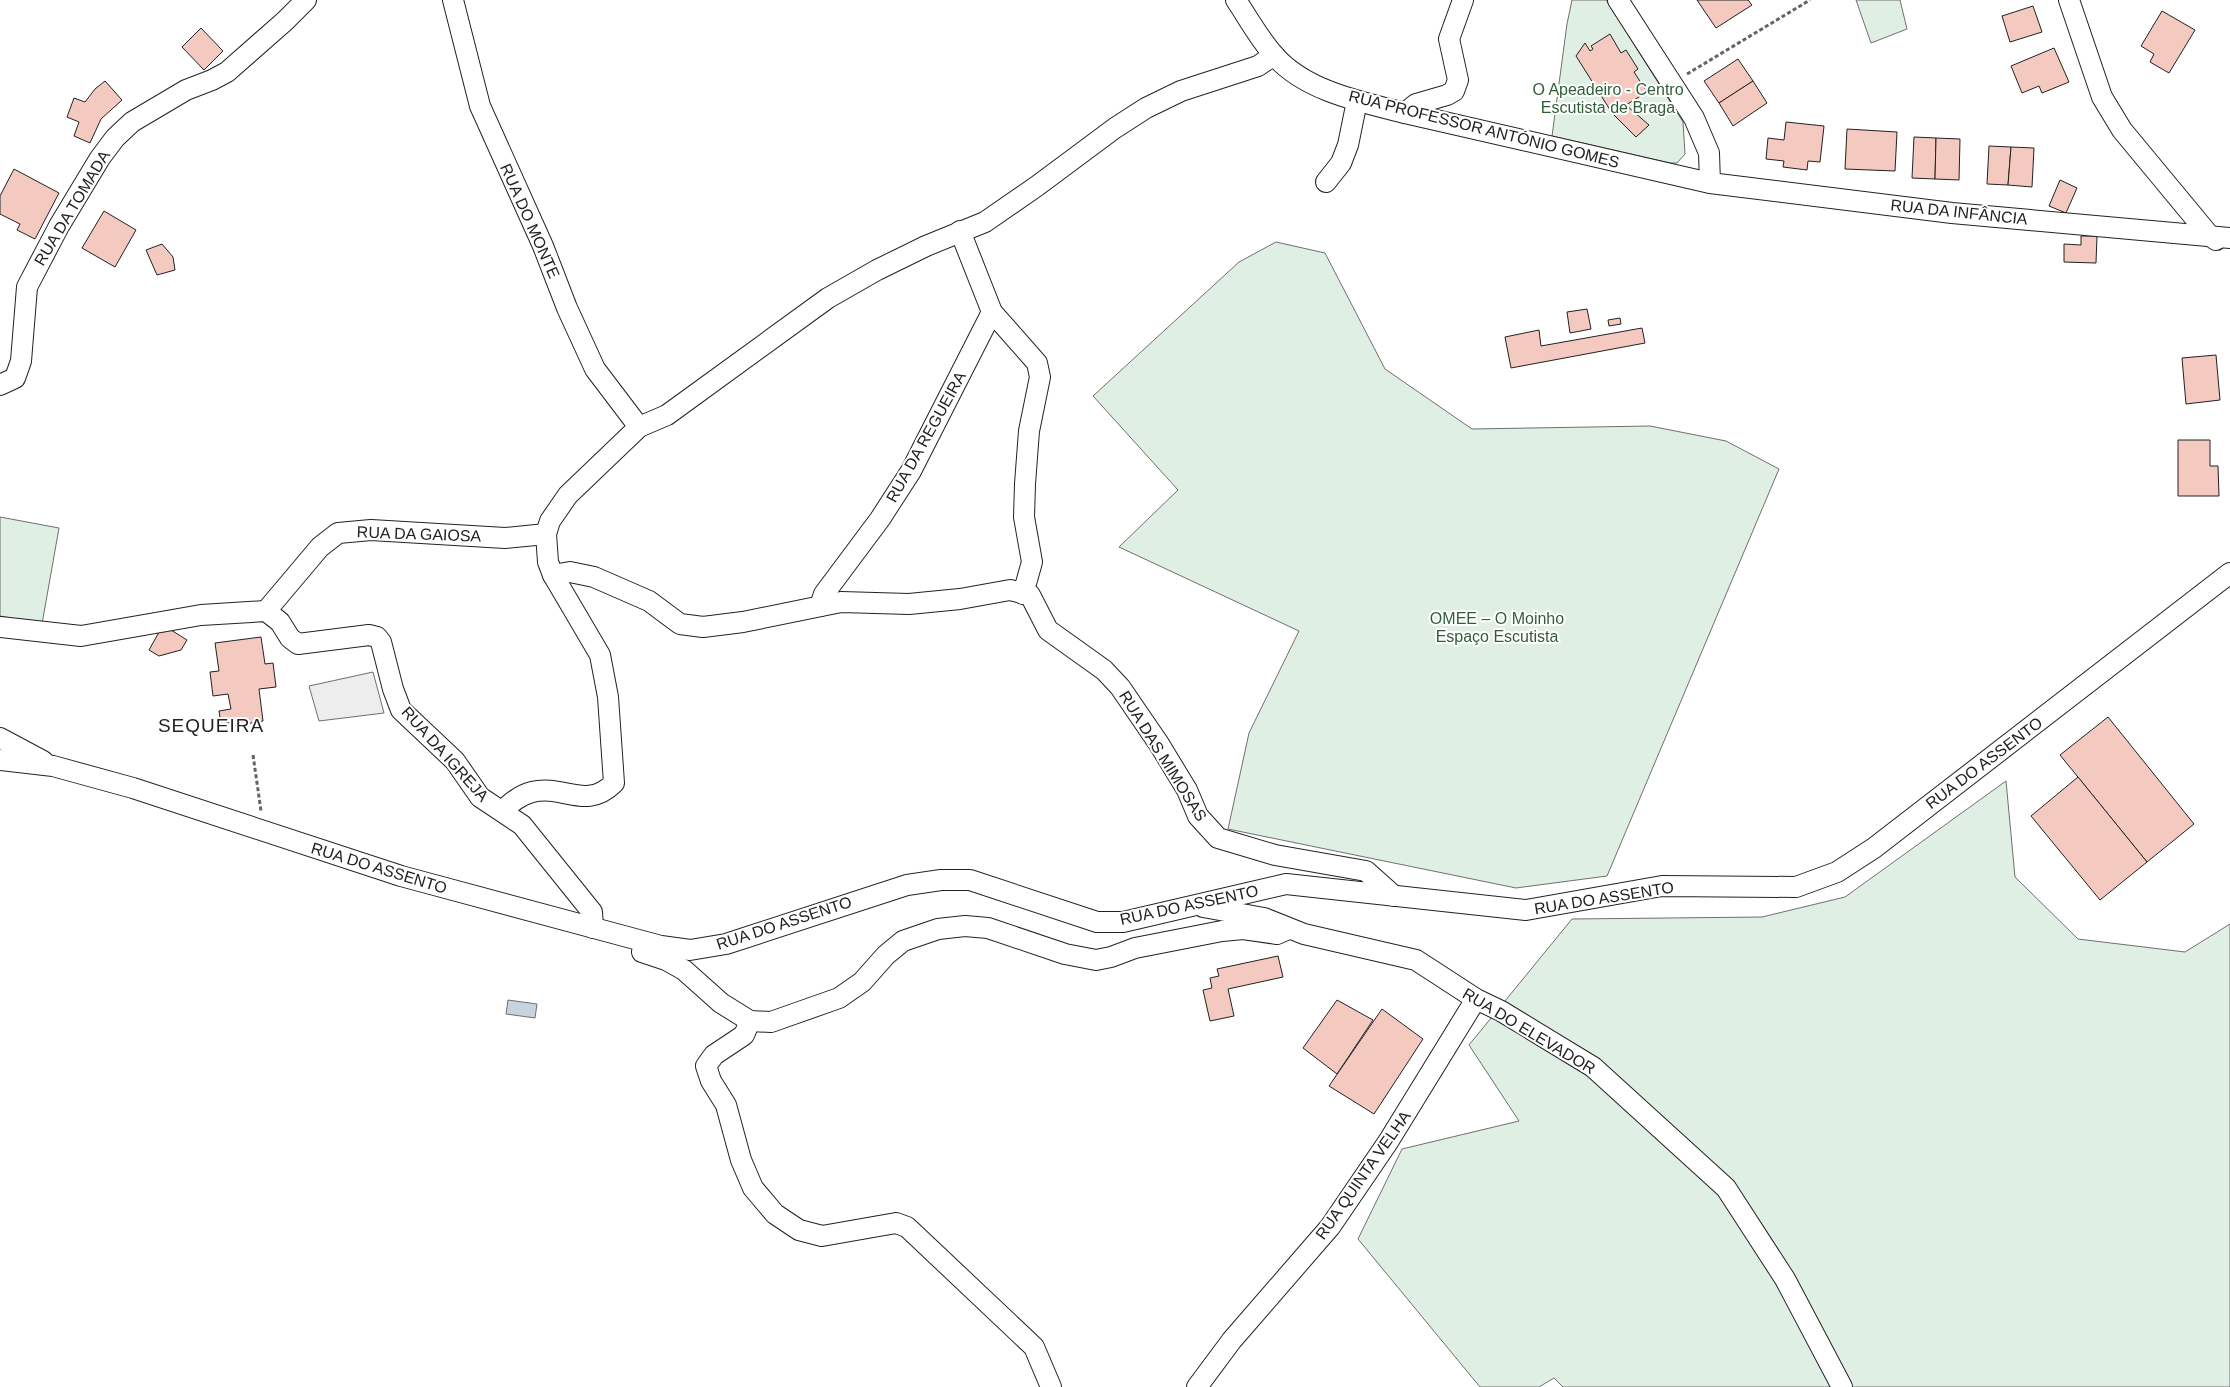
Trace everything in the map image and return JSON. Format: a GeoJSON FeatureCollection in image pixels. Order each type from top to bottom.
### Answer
{"type":"FeatureCollection","features":[{"type":"Feature","properties":{"kind":"street","name":"RUA DA TOMADA"},"geometry":{"type":"LineString","coordinates":[[0,385],[15,378],[21,361],[27,287],[64,218],[100,158],[115,138],[132,122],[186,90],[227,72],[306,0]]}},
{"type":"Feature","properties":{"kind":"street","name":"RUA DO MONTE"},"geometry":{"type":"LineString","coordinates":[[453,0],[480,106],[543,246],[567,308],[595,369],[639,427]]}},
{"type":"Feature","properties":{"kind":"street","name":"RUA PROFESSOR ANTÓNIO GOMES"},"geometry":{"type":"LineString","coordinates":[[1236,0],[1274,55],[1298,75],[1320,87],[1357,101],[1710,183]]}},
{"type":"Feature","properties":{"kind":"street"},"geometry":{"type":"LineString","coordinates":[[1406,113],[1416,104],[1447,95],[1454,91],[1458,80],[1449,39],[1463,0]]}},
{"type":"Feature","properties":{"kind":"street"},"geometry":{"type":"LineString","coordinates":[[1618,0],[1694,118],[1709,153],[1710,183]]}},
{"type":"Feature","properties":{"kind":"street"},"geometry":{"type":"LineString","coordinates":[[2070,0],[2102,97],[2122,130],[2209,235],[2230,250]]}},
{"type":"Feature","properties":{"kind":"street"},"geometry":{"type":"LineString","coordinates":[[502,811],[514,800],[532,792],[550,791],[591,798],[606,791],[614,783],[608,697],[600,655],[553,576],[548,562],[546,534],[550,521],[568,495],[639,427],[667,416],[828,298],[877,270],[960,231],[985,222],[1115,128],[1146,108],[1181,91],[1258,66],[1274,55]]}},
{"type":"Feature","properties":{"kind":"street"},"geometry":{"type":"LineString","coordinates":[[1326,182],[1341,163],[1348,145],[1357,101]]}},
{"type":"Feature","properties":{"kind":"street","name":"RUA DA INFÂNCIA"},"geometry":{"type":"LineString","coordinates":[[1710,183],[1952,213],[2230,238]]}},
{"type":"Feature","properties":{"kind":"street"},"geometry":{"type":"LineString","coordinates":[[553,576],[570,572],[594,577],[649,601],[680,624],[703,627],[743,622],[841,602],[909,604],[960,599],[1010,590],[1024,594],[1032,562],[1024,517],[1025,475],[1029,431],[1040,377],[1037,363],[1032,356],[992,312],[960,231]]}},
{"type":"Feature","properties":{"kind":"street","name":"RUA DA REGUEIRA"},"geometry":{"type":"LineString","coordinates":[[820,606],[824,594],[880,519],[911,471],[992,312]]}},
{"type":"Feature","properties":{"kind":"street","name":"RUA DA GAIOSA"},"geometry":{"type":"LineString","coordinates":[[266,611],[320,546],[338,533],[371,530],[506,538],[546,534]]}},
{"type":"Feature","properties":{"kind":"street","name":"RUA DO ASSENTO"},"geometry":{"type":"LineString","coordinates":[[53,766],[133,788],[401,876],[660,946],[690,950],[726,944],[907,885],[941,880],[970,880],[1097,922],[1124,922],[1286,884],[1526,910],[1662,886],[1796,887],[1837,872],[1874,848],[2230,573]]}},
{"type":"Feature","properties":{"kind":"street","name":"RUA DAS MIMOSAS"},"geometry":{"type":"LineString","coordinates":[[1024,594],[1030,595],[1048,630],[1104,670],[1120,688],[1160,744],[1187,790],[1198,816],[1218,838],[1275,855],[1366,871],[1394,896]]}},
{"type":"Feature","properties":{"kind":"street"},"geometry":{"type":"LineString","coordinates":[[0,627],[81,636],[201,614],[266,611]]}},
{"type":"Feature","properties":{"kind":"street","name":"RUA DA IGREJA"},"geometry":{"type":"LineString","coordinates":[[266,611],[280,622],[290,638],[298,644],[369,635],[377,637],[381,642],[393,689],[401,710],[455,761],[480,797],[490,806],[502,811],[522,825],[592,912],[598,930]]}},
{"type":"Feature","properties":{"kind":"street"},"geometry":{"type":"LineString","coordinates":[[0,738],[53,766]]}},
{"type":"Feature","properties":{"kind":"street"},"geometry":{"type":"LineString","coordinates":[[0,760],[53,766]]}},
{"type":"Feature","properties":{"kind":"street","name":"RUA DO ELEVADOR"},"geometry":{"type":"LineString","coordinates":[[1194,905],[1264,918],[1304,934],[1416,960],[1476,999],[1501,1011],[1593,1068],[1726,1188],[1785,1279],[1842,1387]]}},
{"type":"Feature","properties":{"kind":"street"},"geometry":{"type":"LineString","coordinates":[[598,930],[615,943],[666,960],[684,970],[722,1004],[750,1021],[771,1022],[839,998],[862,982],[886,955],[902,941],[938,929],[965,926],[988,928],[1065,954],[1096,960],[1111,957],[1135,948],[1222,931],[1243,929],[1278,934],[1290,929]]}},
{"type":"Feature","properties":{"kind":"street","name":"RUA QUINTA VELHA"},"geometry":{"type":"LineString","coordinates":[[1197,1387],[1232,1340],[1330,1227],[1388,1142],[1476,999]]}},
{"type":"Feature","properties":{"kind":"street"},"geometry":{"type":"LineString","coordinates":[[750,1021],[744,1035],[714,1055],[706,1066],[711,1081],[726,1105],[741,1160],[753,1188],[775,1214],[799,1230],[822,1236],[896,1223],[907,1227],[1034,1346],[1051,1387]]}},
{"type":"Feature","properties":{"kind":"path"},"geometry":{"type":"LineString","coordinates":[[1672,84],[1810,0]]}},
{"type":"Feature","properties":{"kind":"path"},"geometry":{"type":"LineString","coordinates":[[253,755],[264,832]]}},
{"type":"Feature","properties":{"kind":"green space","name":"O Apeadeiro - Centro Escutista de Braga"},"geometry":{"type":"Polygon","coordinates":[[[1572,0],[1606,0],[1683,122],[1685,154],[1677,163],[1552,136],[1572,0]]]}},
{"type":"Feature","properties":{"kind":"green space"},"geometry":{"type":"Polygon","coordinates":[[[1856,0],[1900,0],[1907,29],[1871,43],[1856,0]]]}},
{"type":"Feature","properties":{"kind":"green space","name":"OMEE – O Moinho Espaço Escutista"},"geometry":{"type":"Polygon","coordinates":[[[1276,242],[1325,253],[1385,369],[1472,429],[1650,426],[1726,441],[1779,469],[1607,876],[1516,888],[1228,829],[1249,733],[1299,631],[1119,547],[1178,490],[1093,396],[1239,262],[1276,242]]]}},
{"type":"Feature","properties":{"kind":"green space"},"geometry":{"type":"Polygon","coordinates":[[[0,517],[59,528],[42,624],[0,616],[0,517]]]}},
{"type":"Feature","properties":{"kind":"green space"},"geometry":{"type":"Polygon","coordinates":[[[2006,781],[2015,877],[2078,939],[2185,952],[2230,924],[2230,1387],[1563,1387],[1554,1378],[1539,1387],[1480,1387],[1358,1239],[1402,1149],[1519,1121],[1469,1045],[1572,919],[1762,917],[1845,897],[2006,781]]]}},
{"type":"Feature","properties":{"kind":"shaded area"},"geometry":{"type":"Polygon","coordinates":[[[373,672],[384,713],[319,721],[309,686],[373,672]]]}},
{"type":"Feature","properties":{"kind":"shaded area"},"geometry":{"type":"Polygon","coordinates":[[[508,1000],[537,1004],[535,1018],[506,1014],[508,1000]]]}},
{"type":"Feature","properties":{"kind":"building"},"geometry":{"type":"Polygon","coordinates":[[[1697,0],[1748,0],[1752,5],[1716,28],[1697,0]]]}},
{"type":"Feature","properties":{"kind":"building"},"geometry":{"type":"Polygon","coordinates":[[[2033,6],[2042,32],[2010,42],[2002,16],[2033,6]]]}},
{"type":"Feature","properties":{"kind":"building"},"geometry":{"type":"Polygon","coordinates":[[[2162,11],[2195,30],[2169,73],[2150,62],[2154,54],[2141,46],[2162,11]]]}},
{"type":"Feature","properties":{"kind":"building"},"geometry":{"type":"Polygon","coordinates":[[[201,28],[223,51],[204,70],[182,47],[201,28]]]}},
{"type":"Feature","properties":{"kind":"building"},"geometry":{"type":"Polygon","coordinates":[[[1610,34],[1621,53],[1626,50],[1638,69],[1634,72],[1647,92],[1626,105],[1649,125],[1636,137],[1612,113],[1576,56],[1585,43],[1590,51],[1593,49],[1591,46],[1610,34]]]}},
{"type":"Feature","properties":{"kind":"building"},"geometry":{"type":"Polygon","coordinates":[[[2054,48],[2069,82],[2042,93],[2039,86],[2022,93],[2011,66],[2054,48]]]}},
{"type":"Feature","properties":{"kind":"building"},"geometry":{"type":"Polygon","coordinates":[[[1738,59],[1753,81],[1719,103],[1704,81],[1738,59]]]}},
{"type":"Feature","properties":{"kind":"building"},"geometry":{"type":"Polygon","coordinates":[[[105,81],[122,100],[101,119],[90,143],[74,136],[79,122],[67,117],[74,98],[85,102],[95,89],[105,81]]]}},
{"type":"Feature","properties":{"kind":"building"},"geometry":{"type":"Polygon","coordinates":[[[1753,81],[1767,103],[1733,126],[1719,103],[1753,81]]]}},
{"type":"Feature","properties":{"kind":"building"},"geometry":{"type":"Polygon","coordinates":[[[1786,122],[1824,126],[1820,162],[1808,161],[1807,170],[1783,167],[1784,161],[1766,159],[1768,138],[1784,140],[1786,122]]]}},
{"type":"Feature","properties":{"kind":"building"},"geometry":{"type":"Polygon","coordinates":[[[1847,129],[1897,132],[1895,171],[1845,169],[1847,129]]]}},
{"type":"Feature","properties":{"kind":"building"},"geometry":{"type":"Polygon","coordinates":[[[1914,137],[1936,138],[1935,179],[1912,178],[1914,137]]]}},
{"type":"Feature","properties":{"kind":"building"},"geometry":{"type":"Polygon","coordinates":[[[1936,138],[1960,139],[1959,180],[1935,179],[1936,138]]]}},
{"type":"Feature","properties":{"kind":"building"},"geometry":{"type":"Polygon","coordinates":[[[1989,146],[2011,147],[2008,185],[1987,184],[1989,146]]]}},
{"type":"Feature","properties":{"kind":"building"},"geometry":{"type":"Polygon","coordinates":[[[2011,147],[2034,148],[2032,187],[2008,185],[2011,147]]]}},
{"type":"Feature","properties":{"kind":"building"},"geometry":{"type":"Polygon","coordinates":[[[14,169],[59,193],[35,239],[17,230],[20,224],[0,214],[0,196],[14,169]]]}},
{"type":"Feature","properties":{"kind":"building"},"geometry":{"type":"Polygon","coordinates":[[[2060,180],[2077,188],[2066,213],[2049,206],[2060,180]]]}},
{"type":"Feature","properties":{"kind":"building"},"geometry":{"type":"Polygon","coordinates":[[[104,211],[136,230],[115,267],[82,248],[104,211]]]}},
{"type":"Feature","properties":{"kind":"building"},"geometry":{"type":"Polygon","coordinates":[[[2081,236],[2097,236],[2096,263],[2064,262],[2064,244],[2081,245],[2081,236]]]}},
{"type":"Feature","properties":{"kind":"building"},"geometry":{"type":"Polygon","coordinates":[[[162,244],[173,257],[175,270],[157,275],[146,250],[162,244]]]}},
{"type":"Feature","properties":{"kind":"building"},"geometry":{"type":"Polygon","coordinates":[[[1587,309],[1591,329],[1570,333],[1567,312],[1587,309]]]}},
{"type":"Feature","properties":{"kind":"building"},"geometry":{"type":"Polygon","coordinates":[[[1620,318],[1621,324],[1609,326],[1608,320],[1620,318]]]}},
{"type":"Feature","properties":{"kind":"building"},"geometry":{"type":"Polygon","coordinates":[[[1642,328],[1645,343],[1511,368],[1505,337],[1539,330],[1541,346],[1642,328]]]}},
{"type":"Feature","properties":{"kind":"building"},"geometry":{"type":"Polygon","coordinates":[[[2216,355],[2220,400],[2186,404],[2182,358],[2216,355]]]}},
{"type":"Feature","properties":{"kind":"building"},"geometry":{"type":"Polygon","coordinates":[[[2178,440],[2210,440],[2210,466],[2218,466],[2219,496],[2178,496],[2178,440]]]}},
{"type":"Feature","properties":{"kind":"building"},"geometry":{"type":"Polygon","coordinates":[[[163,625],[187,640],[181,650],[159,656],[149,650],[163,625]]]}},
{"type":"Feature","properties":{"kind":"building"},"geometry":{"type":"Polygon","coordinates":[[[261,637],[265,664],[273,663],[276,687],[259,689],[263,721],[233,726],[233,722],[221,724],[219,711],[231,709],[228,694],[213,696],[210,672],[219,671],[215,643],[261,637]]]}},
{"type":"Feature","properties":{"kind":"building"},"geometry":{"type":"Polygon","coordinates":[[[2108,717],[2194,824],[2147,862],[2060,755],[2108,717]]]}},
{"type":"Feature","properties":{"kind":"building"},"geometry":{"type":"Polygon","coordinates":[[[2078,777],[2147,862],[2100,900],[2031,816],[2078,777]]]}},
{"type":"Feature","properties":{"kind":"building"},"geometry":{"type":"Polygon","coordinates":[[[1278,956],[1283,977],[1228,989],[1234,1016],[1210,1021],[1203,990],[1212,988],[1210,978],[1219,976],[1217,969],[1278,956]]]}},
{"type":"Feature","properties":{"kind":"building"},"geometry":{"type":"Polygon","coordinates":[[[1337,1000],[1373,1020],[1337,1074],[1303,1048],[1337,1000]]]}},
{"type":"Feature","properties":{"kind":"building"},"geometry":{"type":"Polygon","coordinates":[[[1382,1009],[1423,1039],[1374,1114],[1329,1086],[1382,1009]]]}},
{"type":"Feature","properties":{"kind":"district","name":"SEQUEIRA"},"geometry":{"type":"Point","coordinates":[211,725]}}]}
